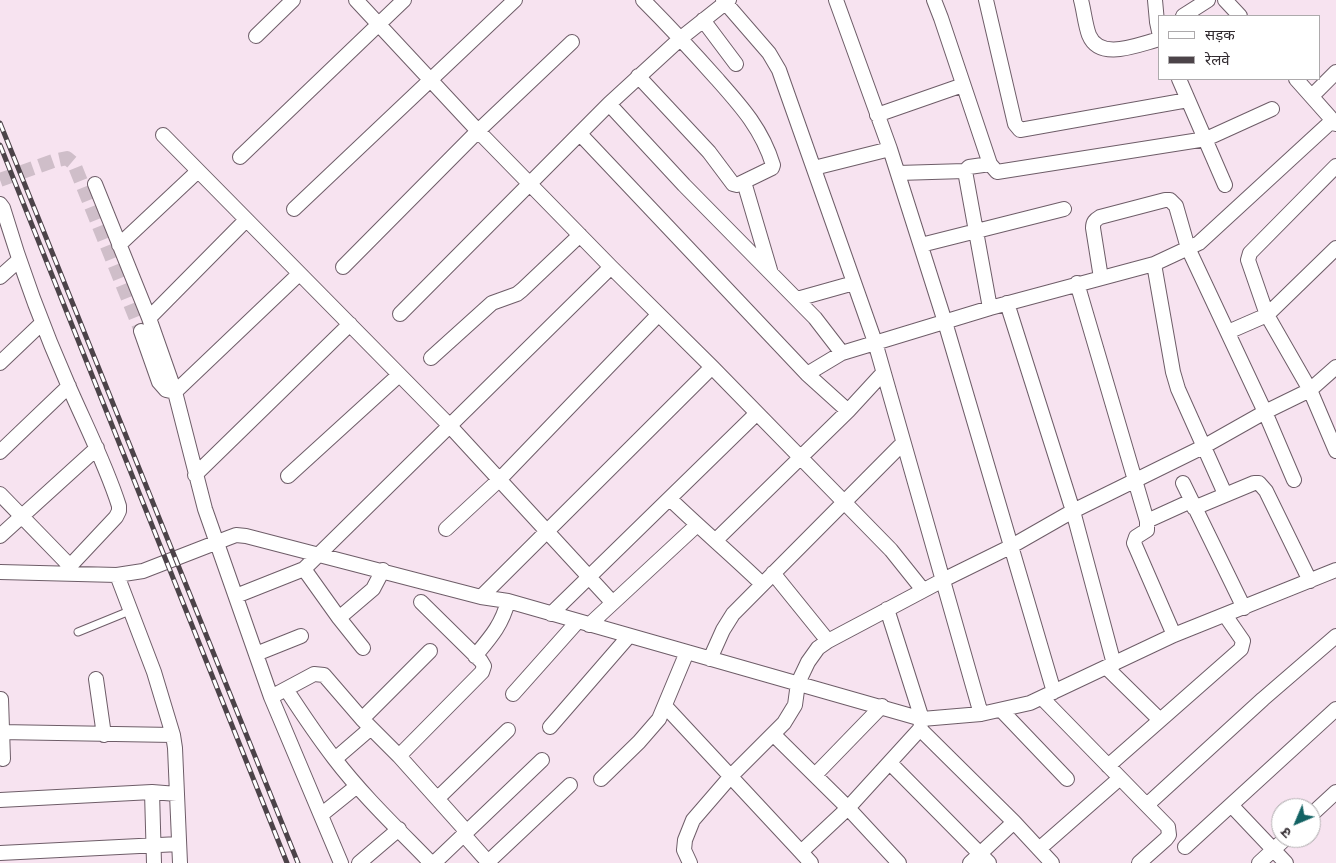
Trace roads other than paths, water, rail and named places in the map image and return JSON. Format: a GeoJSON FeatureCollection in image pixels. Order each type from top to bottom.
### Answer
{"type":"FeatureCollection","features":[{"type":"Feature","properties":{"kind":"street"},"geometry":{"type":"LineString","coordinates":[[256,36],[293,0]]}},
{"type":"Feature","properties":{"kind":"street"},"geometry":{"type":"LineString","coordinates":[[356,0],[478,131],[611,268],[712,367],[891,550],[923,590]]}},
{"type":"Feature","properties":{"kind":"street"},"geometry":{"type":"LineString","coordinates":[[240,157],[404,0]]}},
{"type":"Feature","properties":{"kind":"street"},"geometry":{"type":"LineString","coordinates":[[294,209],[515,0]]}},
{"type":"Feature","properties":{"kind":"street"},"geometry":{"type":"LineString","coordinates":[[638,76],[709,152],[733,184],[738,185],[772,168],[771,159],[760,133],[749,116],[681,38],[643,0]]}},
{"type":"Feature","properties":{"kind":"street"},"geometry":{"type":"LineString","coordinates":[[836,0],[890,148],[945,322],[1010,547],[1048,695],[1108,766],[1168,826],[1169,835],[1139,863]]}},
{"type":"Feature","properties":{"kind":"street"},"geometry":{"type":"LineString","coordinates":[[934,0],[990,164],[997,172],[1206,139],[1272,108]]}},
{"type":"Feature","properties":{"kind":"street"},"geometry":{"type":"LineString","coordinates":[[986,0],[1015,124],[1020,130],[1188,100]]}},
{"type":"Feature","properties":{"kind":"street"},"geometry":{"type":"LineString","coordinates":[[1081,0],[1091,40],[1103,49],[1120,49],[1158,35]]}},
{"type":"Feature","properties":{"kind":"street"},"geometry":{"type":"LineString","coordinates":[[1155,0],[1158,26]]}},
{"type":"Feature","properties":{"kind":"street"},"geometry":{"type":"LineString","coordinates":[[1185,15],[1208,0]]}},
{"type":"Feature","properties":{"kind":"street"},"geometry":{"type":"LineString","coordinates":[[1225,0],[1239,15]]}},
{"type":"Feature","properties":{"kind":"street"},"geometry":{"type":"LineString","coordinates":[[400,314],[638,76],[726,1],[774,61],[779,70],[875,342],[981,714]]}},
{"type":"Feature","properties":{"kind":"street"},"geometry":{"type":"LineString","coordinates":[[703,20],[736,64]]}},
{"type":"Feature","properties":{"kind":"street"},"geometry":{"type":"LineString","coordinates":[[343,267],[478,131],[572,42]]}},
{"type":"Feature","properties":{"kind":"street"},"geometry":{"type":"LineString","coordinates":[[1312,96],[1336,72]]}},
{"type":"Feature","properties":{"kind":"street"},"geometry":{"type":"LineString","coordinates":[[1179,80],[1225,185]]}},
{"type":"Feature","properties":{"kind":"street"},"geometry":{"type":"LineString","coordinates":[[807,374],[842,353],[990,308],[1154,264],[1199,243],[1334,122],[1297,80]]}},
{"type":"Feature","properties":{"kind":"street"},"geometry":{"type":"LineString","coordinates":[[877,115],[963,85]]}},
{"type":"Feature","properties":{"kind":"street"},"geometry":{"type":"LineString","coordinates":[[609,104],[684,185],[815,318],[842,353]]}},
{"type":"Feature","properties":{"kind":"street"},"geometry":{"type":"LineString","coordinates":[[580,134],[807,374],[848,412]]}},
{"type":"Feature","properties":{"kind":"street"},"geometry":{"type":"LineString","coordinates":[[163,136],[449,425],[612,602]]}},
{"type":"Feature","properties":{"kind":"street"},"geometry":{"type":"LineString","coordinates":[[814,168],[890,148]]}},
{"type":"Feature","properties":{"kind":"street"},"geometry":{"type":"LineString","coordinates":[[898,173],[965,171],[969,167],[990,164]]}},
{"type":"Feature","properties":{"kind":"street"},"geometry":{"type":"LineString","coordinates":[[1336,166],[1250,253],[1248,260],[1267,315],[1310,390],[1336,451]]}},
{"type":"Feature","properties":{"kind":"street"},"geometry":{"type":"LineString","coordinates":[[119,245],[198,171]]}},
{"type":"Feature","properties":{"kind":"street"},"geometry":{"type":"LineString","coordinates":[[965,171],[990,308]]}},
{"type":"Feature","properties":{"kind":"street"},"geometry":{"type":"LineString","coordinates":[[744,182],[771,274]]}},
{"type":"Feature","properties":{"kind":"street"},"geometry":{"type":"LineString","coordinates":[[95,184],[149,318],[175,392],[195,474],[216,543],[271,697],[341,863]]}},
{"type":"Feature","properties":{"kind":"street"},"geometry":{"type":"LineString","coordinates":[[1101,278],[1093,223],[1100,217],[1170,200],[1176,206],[1188,248],[1265,412],[1294,480]]}},
{"type":"Feature","properties":{"kind":"street"},"geometry":{"type":"LineString","coordinates":[[1,208],[42,323],[97,448],[116,496],[119,511],[116,517],[68,570]]}},
{"type":"Feature","properties":{"kind":"street"},"geometry":{"type":"LineString","coordinates":[[921,245],[1064,210]]}},
{"type":"Feature","properties":{"kind":"street"},"geometry":{"type":"LineString","coordinates":[[149,318],[246,220]]}},
{"type":"Feature","properties":{"kind":"street"},"geometry":{"type":"LineString","coordinates":[[431,358],[492,303],[517,294],[522,290],[580,235]]}},
{"type":"Feature","properties":{"kind":"street"},"geometry":{"type":"LineString","coordinates":[[1228,332],[1267,315],[1336,248]]}},
{"type":"Feature","properties":{"kind":"street"},"geometry":{"type":"LineString","coordinates":[[0,277],[18,260]]}},
{"type":"Feature","properties":{"kind":"street"},"geometry":{"type":"LineString","coordinates":[[1154,264],[1173,372],[1224,494]]}},
{"type":"Feature","properties":{"kind":"street"},"geometry":{"type":"LineString","coordinates":[[236,596],[304,569],[611,268]]}},
{"type":"Feature","properties":{"kind":"street"},"geometry":{"type":"LineString","coordinates":[[175,392],[300,274]]}},
{"type":"Feature","properties":{"kind":"street"},"geometry":{"type":"LineString","coordinates":[[797,299],[854,283]]}},
{"type":"Feature","properties":{"kind":"street"},"geometry":{"type":"LineString","coordinates":[[1077,284],[1147,521],[1147,530],[1136,537],[1134,544],[1174,635]]}},
{"type":"Feature","properties":{"kind":"street"},"geometry":{"type":"LineString","coordinates":[[1008,303],[1073,511],[1110,666],[1160,720]]}},
{"type":"Feature","properties":{"kind":"street"},"geometry":{"type":"LineString","coordinates":[[446,530],[500,479],[658,316]]}},
{"type":"Feature","properties":{"kind":"street"},"geometry":{"type":"LineString","coordinates":[[0,363],[42,323]]}},
{"type":"Feature","properties":{"kind":"street"},"geometry":{"type":"LineString","coordinates":[[195,474],[350,324]]}},
{"type":"Feature","properties":{"kind":"street"},"geometry":{"type":"LineString","coordinates":[[141,331],[159,382],[166,390],[175,392]]}},
{"type":"Feature","properties":{"kind":"street"},"geometry":{"type":"LineString","coordinates":[[481,597],[712,367]]}},
{"type":"Feature","properties":{"kind":"street"},"geometry":{"type":"LineString","coordinates":[[716,540],[848,412],[883,373]]}},
{"type":"Feature","properties":{"kind":"street"},"geometry":{"type":"LineString","coordinates":[[288,476],[399,375]]}},
{"type":"Feature","properties":{"kind":"street"},"geometry":{"type":"LineString","coordinates":[[690,863],[684,850],[685,840],[693,820],[731,776],[791,714],[795,705],[798,683],[812,655],[818,648],[887,609],[1010,547],[1073,511],[1203,447],[1333,376]]}},
{"type":"Feature","properties":{"kind":"street"},"geometry":{"type":"LineString","coordinates":[[0,452],[69,386]]}},
{"type":"Feature","properties":{"kind":"street"},"geometry":{"type":"LineString","coordinates":[[551,614],[756,414]]}},
{"type":"Feature","properties":{"kind":"street"},"geometry":{"type":"LineString","coordinates":[[710,659],[727,622],[762,584],[903,443]]}},
{"type":"Feature","properties":{"kind":"street"},"geometry":{"type":"LineString","coordinates":[[0,536],[97,448]]}},
{"type":"Feature","properties":{"kind":"street"},"geometry":{"type":"LineString","coordinates":[[1183,483],[1244,608]]}},
{"type":"Feature","properties":{"kind":"street"},"geometry":{"type":"LineString","coordinates":[[1147,521],[1254,483],[1259,483],[1263,487],[1310,581]]}},
{"type":"Feature","properties":{"kind":"street"},"geometry":{"type":"LineString","coordinates":[[0,494],[68,570]]}},
{"type":"Feature","properties":{"kind":"street"},"geometry":{"type":"LineString","coordinates":[[670,499],[762,584]]}},
{"type":"Feature","properties":{"kind":"street"},"geometry":{"type":"LineString","coordinates":[[513,694],[584,623],[612,602],[697,525]]}},
{"type":"Feature","properties":{"kind":"street"},"geometry":{"type":"LineString","coordinates":[[0,572],[68,570],[117,575],[144,571],[236,536],[246,536],[383,570],[481,597],[508,601],[882,706],[921,724],[1052,863]]}},
{"type":"Feature","properties":{"kind":"street"},"geometry":{"type":"LineString","coordinates":[[304,569],[363,648]]}},
{"type":"Feature","properties":{"kind":"street"},"geometry":{"type":"LineString","coordinates":[[339,618],[373,589],[383,570]]}},
{"type":"Feature","properties":{"kind":"street"},"geometry":{"type":"LineString","coordinates":[[801,852],[848,808],[890,763],[921,724],[1002,711],[1048,695],[1174,635],[1336,570]]}},
{"type":"Feature","properties":{"kind":"street"},"geometry":{"type":"LineString","coordinates":[[773,573],[828,641]]}},
{"type":"Feature","properties":{"kind":"street"},"geometry":{"type":"LineString","coordinates":[[117,575],[132,610],[154,672],[173,735],[180,863]]}},
{"type":"Feature","properties":{"kind":"street"},"geometry":{"type":"LineString","coordinates":[[475,656],[504,616],[508,601]]}},
{"type":"Feature","properties":{"kind":"street"},"geometry":{"type":"LineString","coordinates":[[399,756],[482,672],[484,666],[421,602]]}},
{"type":"Feature","properties":{"kind":"street"},"geometry":{"type":"LineString","coordinates":[[887,609],[921,724]]}},
{"type":"Feature","properties":{"kind":"street"},"geometry":{"type":"LineString","coordinates":[[1108,766],[1241,649],[1243,641],[1225,616]]}},
{"type":"Feature","properties":{"kind":"street"},"geometry":{"type":"LineString","coordinates":[[256,654],[301,636]]}},
{"type":"Feature","properties":{"kind":"street"},"geometry":{"type":"LineString","coordinates":[[550,727],[629,636]]}},
{"type":"Feature","properties":{"kind":"street"},"geometry":{"type":"LineString","coordinates":[[1148,804],[1264,698],[1336,636]]}},
{"type":"Feature","properties":{"kind":"street"},"geometry":{"type":"LineString","coordinates":[[335,759],[430,651]]}},
{"type":"Feature","properties":{"kind":"street"},"geometry":{"type":"LineString","coordinates":[[601,779],[653,727],[665,706],[687,652]]}},
{"type":"Feature","properties":{"kind":"street"},"geometry":{"type":"LineString","coordinates":[[271,697],[314,674],[324,676],[366,724],[438,798],[488,862],[570,786]]}},
{"type":"Feature","properties":{"kind":"street"},"geometry":{"type":"LineString","coordinates":[[96,679],[104,735]]}},
{"type":"Feature","properties":{"kind":"street"},"geometry":{"type":"LineString","coordinates":[[286,689],[335,759],[398,829],[432,863],[466,834],[542,760]]}},
{"type":"Feature","properties":{"kind":"street"},"geometry":{"type":"LineString","coordinates":[[1,699],[3,759]]}},
{"type":"Feature","properties":{"kind":"street"},"geometry":{"type":"LineString","coordinates":[[665,706],[811,863]]}},
{"type":"Feature","properties":{"kind":"street"},"geometry":{"type":"LineString","coordinates":[[815,775],[882,706]]}},
{"type":"Feature","properties":{"kind":"street"},"geometry":{"type":"LineString","coordinates":[[1185,847],[1336,709]]}},
{"type":"Feature","properties":{"kind":"street"},"geometry":{"type":"LineString","coordinates":[[1002,711],[1068,779]]}},
{"type":"Feature","properties":{"kind":"street"},"geometry":{"type":"LineString","coordinates":[[438,798],[508,730]]}},
{"type":"Feature","properties":{"kind":"street"},"geometry":{"type":"LineString","coordinates":[[2,732],[173,735]]}},
{"type":"Feature","properties":{"kind":"street"},"geometry":{"type":"LineString","coordinates":[[773,734],[848,808],[900,863]]}},
{"type":"Feature","properties":{"kind":"street"},"geometry":{"type":"LineString","coordinates":[[890,763],[980,860],[1014,822]]}},
{"type":"Feature","properties":{"kind":"street"},"geometry":{"type":"LineString","coordinates":[[1039,849],[1120,778]]}},
{"type":"Feature","properties":{"kind":"street"},"geometry":{"type":"LineString","coordinates":[[321,815],[358,786]]}},
{"type":"Feature","properties":{"kind":"street"},"geometry":{"type":"LineString","coordinates":[[0,800],[152,792],[177,794]]}},
{"type":"Feature","properties":{"kind":"street"},"geometry":{"type":"LineString","coordinates":[[152,792],[154,863]]}},
{"type":"Feature","properties":{"kind":"street"},"geometry":{"type":"LineString","coordinates":[[1321,806],[1336,792]]}},
{"type":"Feature","properties":{"kind":"street"},"geometry":{"type":"LineString","coordinates":[[1231,805],[1286,863]]}},
{"type":"Feature","properties":{"kind":"street"},"geometry":{"type":"LineString","coordinates":[[359,863],[398,829]]}},
{"type":"Feature","properties":{"kind":"street"},"geometry":{"type":"LineString","coordinates":[[0,853],[179,844]]}},
{"type":"Feature","properties":{"kind":"street"},"geometry":{"type":"LineString","coordinates":[[1259,863],[1274,850]]}},
{"type":"Feature","properties":{"kind":"lane"},"geometry":{"type":"LineString","coordinates":[[78,632],[132,610]]}},
{"type":"Feature","properties":{"kind":"tunnel"},"geometry":{"type":"LineString","coordinates":[[0,180],[53,161],[67,158],[74,164],[141,331]]}},
{"type":"Feature","properties":{"kind":"railway"},"geometry":{"type":"LineString","coordinates":[[0,123],[298,863]]}},
{"type":"Feature","properties":{"kind":"railway"},"geometry":{"type":"LineString","coordinates":[[0,145],[287,863]]}}]}
